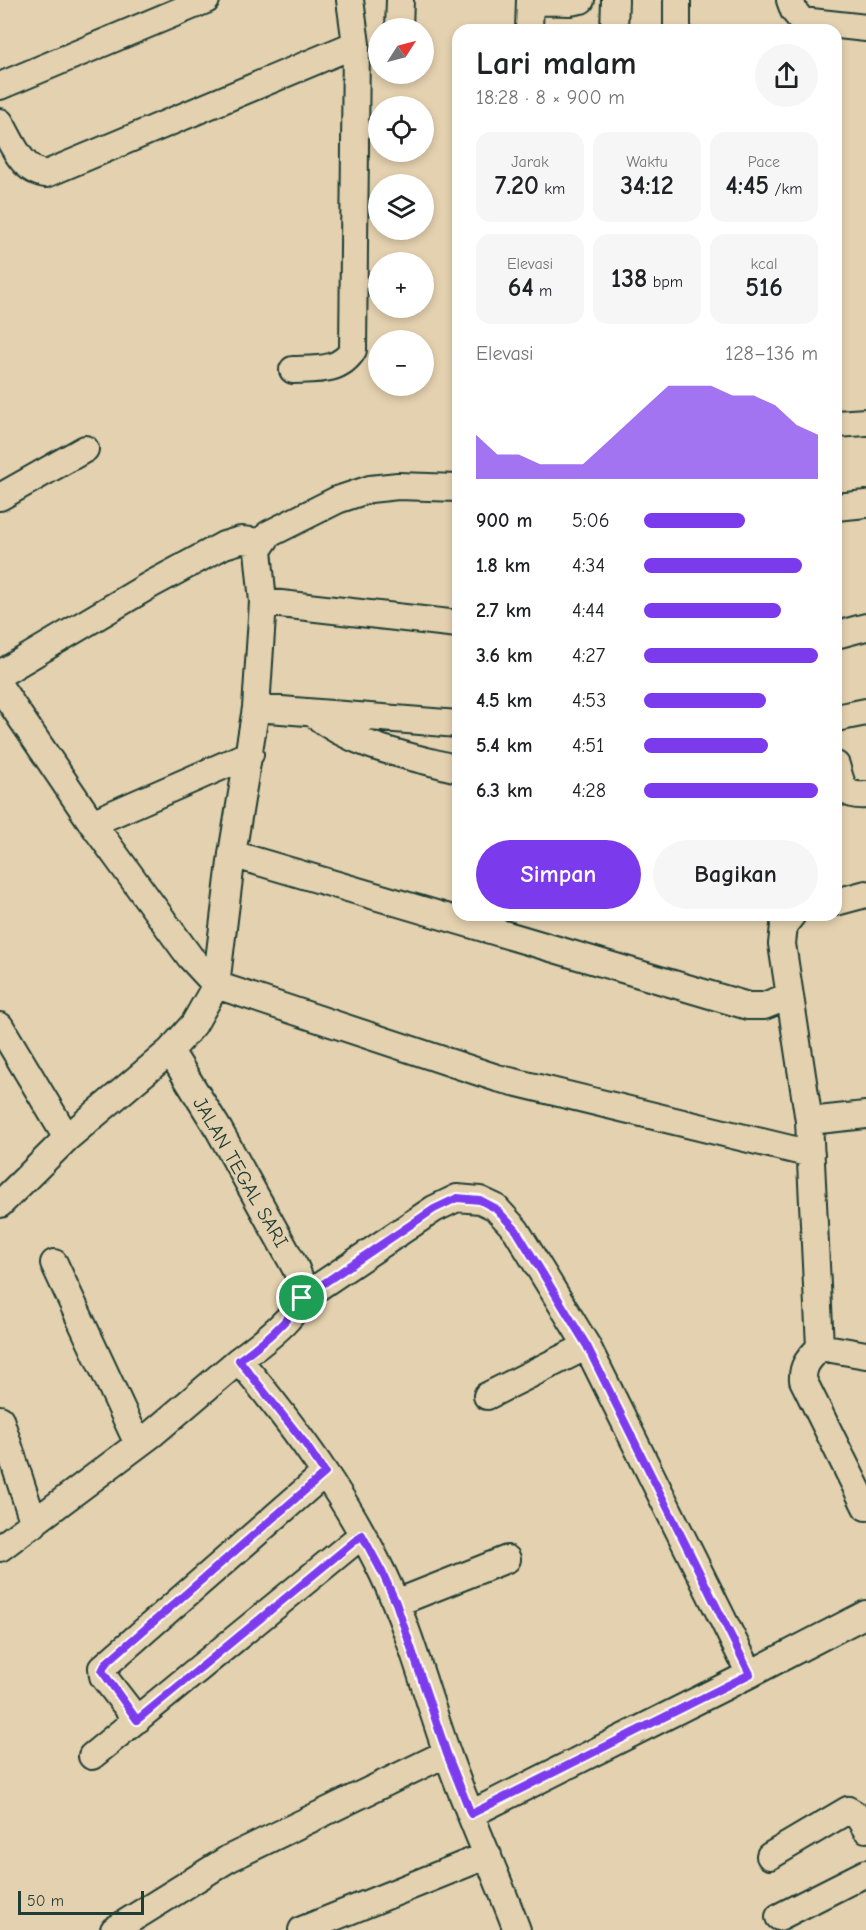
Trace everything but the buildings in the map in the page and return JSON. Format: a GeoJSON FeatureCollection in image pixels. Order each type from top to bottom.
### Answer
{"type":"FeatureCollection","features":[{"type":"Feature","properties":{"kind":"street"},"geometry":{"type":"LineString","coordinates":[[0,86],[206,0]]}},
{"type":"Feature","properties":{"kind":"street"},"geometry":{"type":"LineString","coordinates":[[292,370],[328,368],[340,364],[353,350],[356,44],[350,0]]}},
{"type":"Feature","properties":{"kind":"street"},"geometry":{"type":"LineString","coordinates":[[399,18],[400,0]]}},
{"type":"Feature","properties":{"kind":"street"},"geometry":{"type":"LineString","coordinates":[[529,24],[530,1],[581,0]]}},
{"type":"Feature","properties":{"kind":"street"},"geometry":{"type":"LineString","coordinates":[[614,24],[615,0]]}},
{"type":"Feature","properties":{"kind":"street"},"geometry":{"type":"LineString","coordinates":[[676,24],[677,0]]}},
{"type":"Feature","properties":{"kind":"street"},"geometry":{"type":"LineString","coordinates":[[798,17],[841,24]]}},
{"type":"Feature","properties":{"kind":"street"},"geometry":{"type":"LineString","coordinates":[[842,24],[866,28]]}},
{"type":"Feature","properties":{"kind":"street"},"geometry":{"type":"LineString","coordinates":[[0,122],[26,166],[35,172],[46,174],[356,44]]}},
{"type":"Feature","properties":{"kind":"street"},"geometry":{"type":"LineString","coordinates":[[842,424],[866,422]]}},
{"type":"Feature","properties":{"kind":"street"},"geometry":{"type":"LineString","coordinates":[[0,497],[85,449]]}},
{"type":"Feature","properties":{"kind":"street"},"geometry":{"type":"LineString","coordinates":[[0,1204],[67,1138],[170,1051],[198,1017],[216,985],[232,854],[256,708],[262,602],[258,550],[262,542],[269,534],[337,500],[370,489],[398,486],[452,488]]}},
{"type":"Feature","properties":{"kind":"street"},"geometry":{"type":"LineString","coordinates":[[842,506],[866,504]]}},
{"type":"Feature","properties":{"kind":"street"},"geometry":{"type":"LineString","coordinates":[[0,674],[150,585],[224,545],[241,540],[262,542]]}},
{"type":"Feature","properties":{"kind":"street"},"geometry":{"type":"LineString","coordinates":[[262,602],[452,623]]}},
{"type":"Feature","properties":{"kind":"street"},"geometry":{"type":"LineString","coordinates":[[842,633],[866,627]]}},
{"type":"Feature","properties":{"kind":"street"},"geometry":{"type":"LineString","coordinates":[[0,687],[92,823],[190,957],[216,985],[497,1078],[811,1154]]}},
{"type":"Feature","properties":{"kind":"street"},"geometry":{"type":"LineString","coordinates":[[256,708],[452,724]]}},
{"type":"Feature","properties":{"kind":"street"},"geometry":{"type":"LineString","coordinates":[[842,717],[866,712]]}},
{"type":"Feature","properties":{"kind":"street"},"geometry":{"type":"LineString","coordinates":[[312,713],[338,731],[370,744],[452,768]]}},
{"type":"Feature","properties":{"kind":"street"},"geometry":{"type":"LineString","coordinates":[[92,823],[250,754]]}},
{"type":"Feature","properties":{"kind":"street"},"geometry":{"type":"LineString","coordinates":[[842,781],[846,792],[852,795],[866,795]]}},
{"type":"Feature","properties":{"kind":"street"},"geometry":{"type":"LineString","coordinates":[[232,854],[452,918]]}},
{"type":"Feature","properties":{"kind":"street"},"geometry":{"type":"LineString","coordinates":[[842,900],[866,894]]}},
{"type":"Feature","properties":{"kind":"street"},"geometry":{"type":"LineString","coordinates":[[461,921],[748,1005],[764,1006],[789,996]]}},
{"type":"Feature","properties":{"kind":"street"},"geometry":{"type":"LineString","coordinates":[[787,921],[782,933],[782,944],[809,1121],[820,1347],[806,1362],[803,1380],[866,1507]]}},
{"type":"Feature","properties":{"kind":"street"},"geometry":{"type":"LineString","coordinates":[[0,1026],[67,1138]]}},
{"type":"Feature","properties":{"kind":"street","name":"JALAN TEGAL SARI"},"geometry":{"type":"LineString","coordinates":[[170,1051],[219,1130],[295,1267],[302,1289],[302,1298]]}},
{"type":"Feature","properties":{"kind":"street"},"geometry":{"type":"LineString","coordinates":[[809,1121],[866,1115]]}},
{"type":"Feature","properties":{"kind":"street"},"geometry":{"type":"LineString","coordinates":[[0,1548],[138,1444],[284,1323],[302,1298],[434,1209],[457,1198],[480,1200],[495,1208],[516,1230],[587,1346],[750,1674]]}},
{"type":"Feature","properties":{"kind":"street"},"geometry":{"type":"LineString","coordinates":[[54,1263],[138,1444]]}},
{"type":"Feature","properties":{"kind":"street"},"geometry":{"type":"LineString","coordinates":[[487,1396],[587,1346]]}},
{"type":"Feature","properties":{"kind":"street"},"geometry":{"type":"LineString","coordinates":[[820,1347],[866,1355]]}},
{"type":"Feature","properties":{"kind":"street"},"geometry":{"type":"LineString","coordinates":[[239,1360],[304,1442],[325,1473],[382,1572],[396,1603],[447,1754],[518,1930]]}},
{"type":"Feature","properties":{"kind":"street"},"geometry":{"type":"LineString","coordinates":[[0,1419],[34,1524]]}},
{"type":"Feature","properties":{"kind":"street"},"geometry":{"type":"LineString","coordinates":[[137,1720],[103,1676],[102,1668],[325,1473]]}},
{"type":"Feature","properties":{"kind":"street"},"geometry":{"type":"LineString","coordinates":[[92,1756],[362,1535]]}},
{"type":"Feature","properties":{"kind":"street"},"geometry":{"type":"LineString","coordinates":[[396,1603],[507,1558]]}},
{"type":"Feature","properties":{"kind":"street"},"geometry":{"type":"LineString","coordinates":[[471,1814],[866,1614]]}},
{"type":"Feature","properties":{"kind":"street"},"geometry":{"type":"LineString","coordinates":[[114,1930],[228,1859],[447,1754]]}},
{"type":"Feature","properties":{"kind":"street"},"geometry":{"type":"LineString","coordinates":[[770,1856],[848,1810],[858,1816],[866,1829]]}},
{"type":"Feature","properties":{"kind":"street"},"geometry":{"type":"LineString","coordinates":[[302,1930],[488,1855]]}},
{"type":"Feature","properties":{"kind":"street"},"geometry":{"type":"LineString","coordinates":[[779,1917],[866,1873]]}},
{"type":"Feature","properties":{"kind":"route"},"geometry":{"type":"LineString","coordinates":[[468,1198],[480,1200],[495,1208],[516,1230],[587,1346],[750,1674],[471,1814],[447,1754],[416,1656],[396,1603],[362,1535],[137,1720],[103,1676],[102,1668],[325,1473],[273,1401],[239,1360],[284,1323],[302,1298],[448,1201],[468,1198]]}}]}
